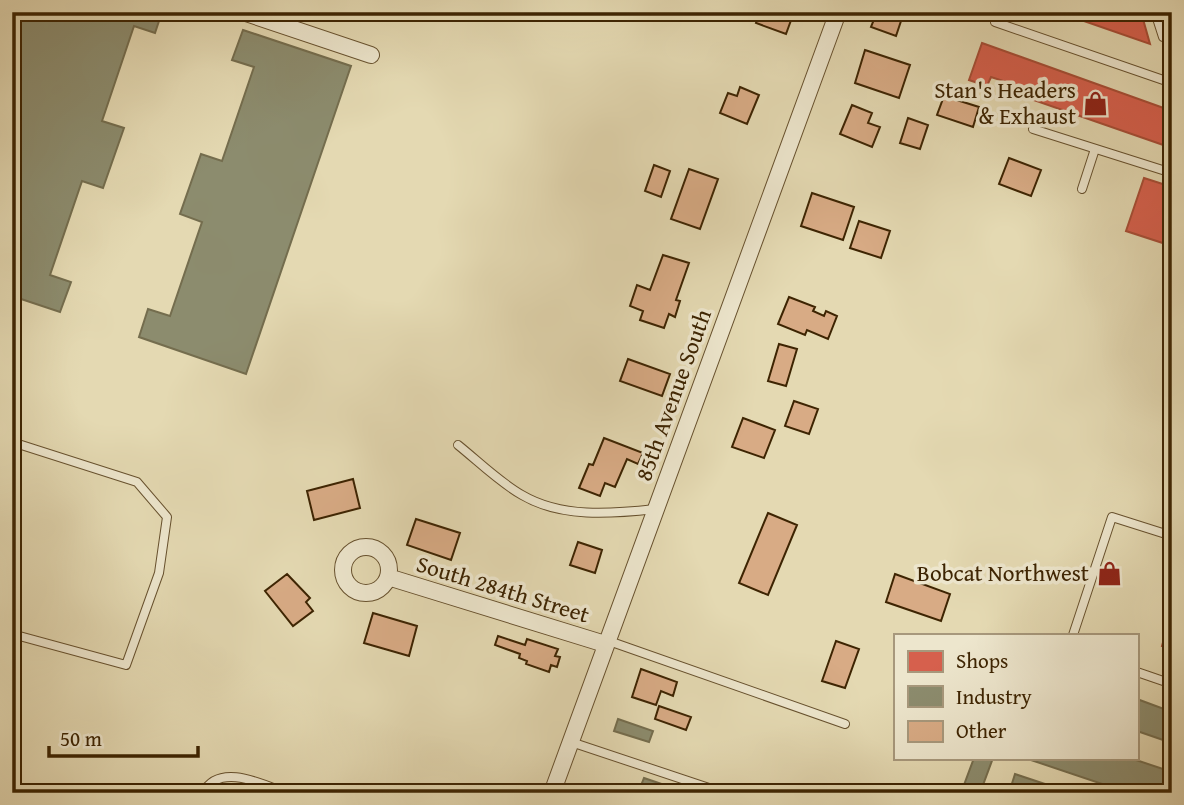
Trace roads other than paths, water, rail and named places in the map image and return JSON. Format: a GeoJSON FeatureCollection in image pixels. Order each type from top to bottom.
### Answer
{"type":"FeatureCollection","features":[{"type":"Feature","properties":{"kind":"street"},"geometry":{"type":"LineString","coordinates":[[243,12],[371,55]]}},
{"type":"Feature","properties":{"kind":"street","name":"85th Avenue South"},"geometry":{"type":"LineString","coordinates":[[552,793],[838,12]]}},
{"type":"Feature","properties":{"kind":"street","name":"South 284th Street"},"geometry":{"type":"LineString","coordinates":[[388,577],[606,642]]}},
{"type":"Feature","properties":{"kind":"lane"},"geometry":{"type":"LineString","coordinates":[[1155,12],[1163,37],[1172,37]]}},
{"type":"Feature","properties":{"kind":"lane"},"geometry":{"type":"LineString","coordinates":[[995,22],[1172,83]]}},
{"type":"Feature","properties":{"kind":"lane"},"geometry":{"type":"LineString","coordinates":[[1032,129],[1172,173]]}},
{"type":"Feature","properties":{"kind":"lane"},"geometry":{"type":"LineString","coordinates":[[1082,189],[1095,149]]}},
{"type":"Feature","properties":{"kind":"lane"},"geometry":{"type":"LineString","coordinates":[[12,442],[137,482],[167,517],[159,573],[126,665],[12,634]]}},
{"type":"Feature","properties":{"kind":"lane"},"geometry":{"type":"LineString","coordinates":[[457,444],[511,488],[542,504],[578,512],[655,509]]}},
{"type":"Feature","properties":{"kind":"lane"},"geometry":{"type":"LineString","coordinates":[[1073,634],[1112,517],[1172,536]]}},
{"type":"Feature","properties":{"kind":"lane"},"geometry":{"type":"LineString","coordinates":[[606,642],[845,724]]}},
{"type":"Feature","properties":{"kind":"lane"},"geometry":{"type":"LineString","coordinates":[[1138,672],[1172,684]]}},
{"type":"Feature","properties":{"kind":"lane"},"geometry":{"type":"LineString","coordinates":[[570,741],[724,793]]}},
{"type":"Feature","properties":{"kind":"lane"},"geometry":{"type":"LineString","coordinates":[[203,793],[206,785],[219,778],[235,776],[286,793]]}},
{"type":"Feature","properties":{"kind":"place","name":"Stan's Headers & Exhaust"},"geometry":{"type":"Point","coordinates":[1096,103]}},
{"type":"Feature","properties":{"kind":"place","name":"Bobcat Northwest"},"geometry":{"type":"Point","coordinates":[1109,573]}}]}
